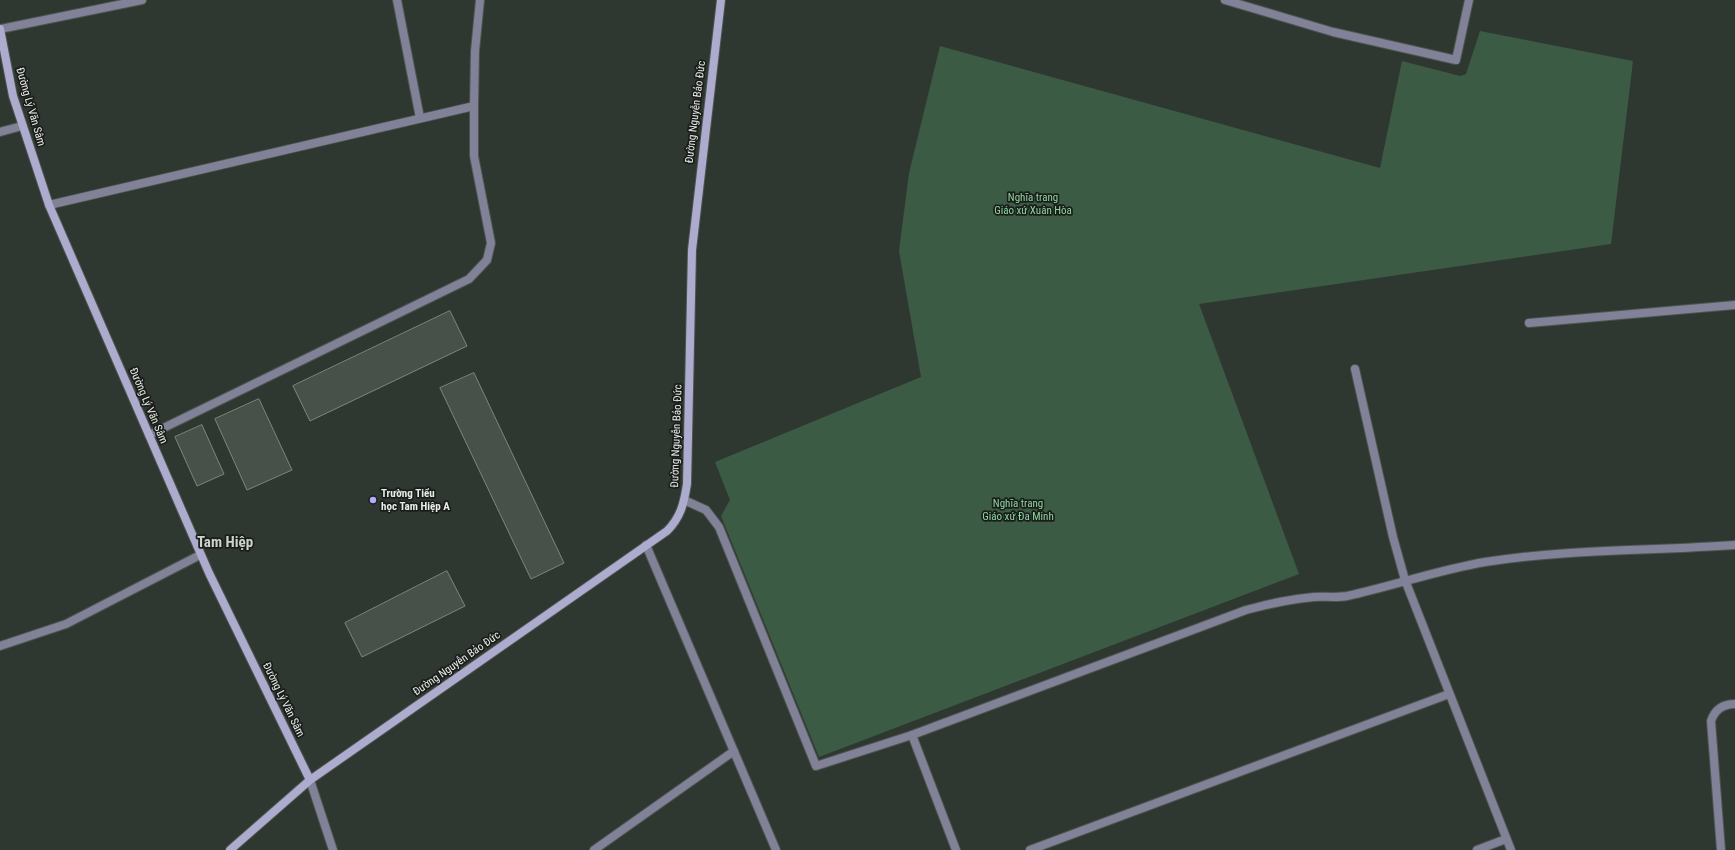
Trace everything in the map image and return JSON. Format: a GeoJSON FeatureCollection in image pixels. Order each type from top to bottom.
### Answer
{"type":"FeatureCollection","features":[{"type":"Feature","properties":{"kind":"street"},"geometry":{"type":"LineString","coordinates":[[0,29],[142,0]]}},
{"type":"Feature","properties":{"kind":"street"},"geometry":{"type":"LineString","coordinates":[[397,0],[420,118]]}},
{"type":"Feature","properties":{"kind":"street"},"geometry":{"type":"LineString","coordinates":[[149,435],[469,279],[487,260],[491,243],[474,156],[475,51],[480,0]]}},
{"type":"Feature","properties":{"kind":"street","name":"Đường Nguyễn Bảo Đức"},"geometry":{"type":"LineString","coordinates":[[230,850],[310,780],[646,545],[676,522],[682,510],[684,500],[688,460],[692,250],[721,0]]}},
{"type":"Feature","properties":{"kind":"street"},"geometry":{"type":"LineString","coordinates":[[1225,0],[1333,32],[1456,60],[1469,0]]}},
{"type":"Feature","properties":{"kind":"street","name":"Đường Lý Văn Sâm"},"geometry":{"type":"LineString","coordinates":[[0,29],[13,96],[49,205],[200,554],[310,780]]}},
{"type":"Feature","properties":{"kind":"street"},"geometry":{"type":"LineString","coordinates":[[49,205],[474,106]]}},
{"type":"Feature","properties":{"kind":"street"},"geometry":{"type":"LineString","coordinates":[[0,132],[22,126]]}},
{"type":"Feature","properties":{"kind":"street"},"geometry":{"type":"LineString","coordinates":[[1529,323],[1735,305]]}},
{"type":"Feature","properties":{"kind":"street"},"geometry":{"type":"LineString","coordinates":[[1355,369],[1404,580],[1510,850]]}},
{"type":"Feature","properties":{"kind":"street"},"geometry":{"type":"LineString","coordinates":[[684,500],[706,510],[719,527],[816,766],[912,735],[1246,610],[1287,600],[1315,596],[1345,596],[1404,580],[1484,562],[1570,553],[1667,550],[1735,545]]}},
{"type":"Feature","properties":{"kind":"street"},"geometry":{"type":"LineString","coordinates":[[646,545],[776,850]]}},
{"type":"Feature","properties":{"kind":"street"},"geometry":{"type":"LineString","coordinates":[[0,646],[66,624],[200,554]]}},
{"type":"Feature","properties":{"kind":"street"},"geometry":{"type":"LineString","coordinates":[[1030,850],[1449,694]]}},
{"type":"Feature","properties":{"kind":"street"},"geometry":{"type":"LineString","coordinates":[[1721,850],[1711,721],[1713,714],[1717,709],[1728,704],[1735,704]]}},
{"type":"Feature","properties":{"kind":"street"},"geometry":{"type":"LineString","coordinates":[[912,735],[956,850]]}},
{"type":"Feature","properties":{"kind":"street"},"geometry":{"type":"LineString","coordinates":[[594,850],[734,751]]}},
{"type":"Feature","properties":{"kind":"street"},"geometry":{"type":"LineString","coordinates":[[310,780],[333,850]]}},
{"type":"Feature","properties":{"kind":"street"},"geometry":{"type":"LineString","coordinates":[[1477,850],[1506,839]]}},
{"type":"Feature","properties":{"kind":"green space"},"geometry":{"type":"Polygon","coordinates":[[[1480,31],[1633,61],[1611,244],[1199,304],[1299,574],[819,757],[721,516],[730,500],[715,462],[921,377],[899,251],[909,173],[940,46],[1380,168],[1402,61],[1460,76],[1466,74],[1480,31]]]}},
{"type":"Feature","properties":{"kind":"building"},"geometry":{"type":"Polygon","coordinates":[[[450,311],[467,346],[310,421],[293,386],[450,311]]]}},
{"type":"Feature","properties":{"kind":"building"},"geometry":{"type":"Polygon","coordinates":[[[474,373],[564,563],[531,579],[440,388],[474,373]]]}},
{"type":"Feature","properties":{"kind":"building"},"geometry":{"type":"Polygon","coordinates":[[[259,399],[292,470],[247,490],[215,419],[259,399]]]}},
{"type":"Feature","properties":{"kind":"building"},"geometry":{"type":"Polygon","coordinates":[[[202,425],[224,474],[197,486],[175,437],[202,425]]]}},
{"type":"Feature","properties":{"kind":"building"},"geometry":{"type":"Polygon","coordinates":[[[447,571],[465,606],[362,657],[345,623],[447,571]]]}},
{"type":"Feature","properties":{"kind":"place","name":"Trường Tiểu học Tam Hiệp A"},"geometry":{"type":"Point","coordinates":[373,500]}},
{"type":"Feature","properties":{"kind":"district","name":"Tam Hiệp"},"geometry":{"type":"Point","coordinates":[225,543]}},
{"type":"Feature","properties":{"kind":"park label","name":"Nghĩa trang Giáo xứ Xuân Hòa"},"geometry":{"type":"Point","coordinates":[1033,204]}},
{"type":"Feature","properties":{"kind":"park label","name":"Nghĩa trang Giáo xứ Đa Minh"},"geometry":{"type":"Point","coordinates":[1018,510]}}]}
